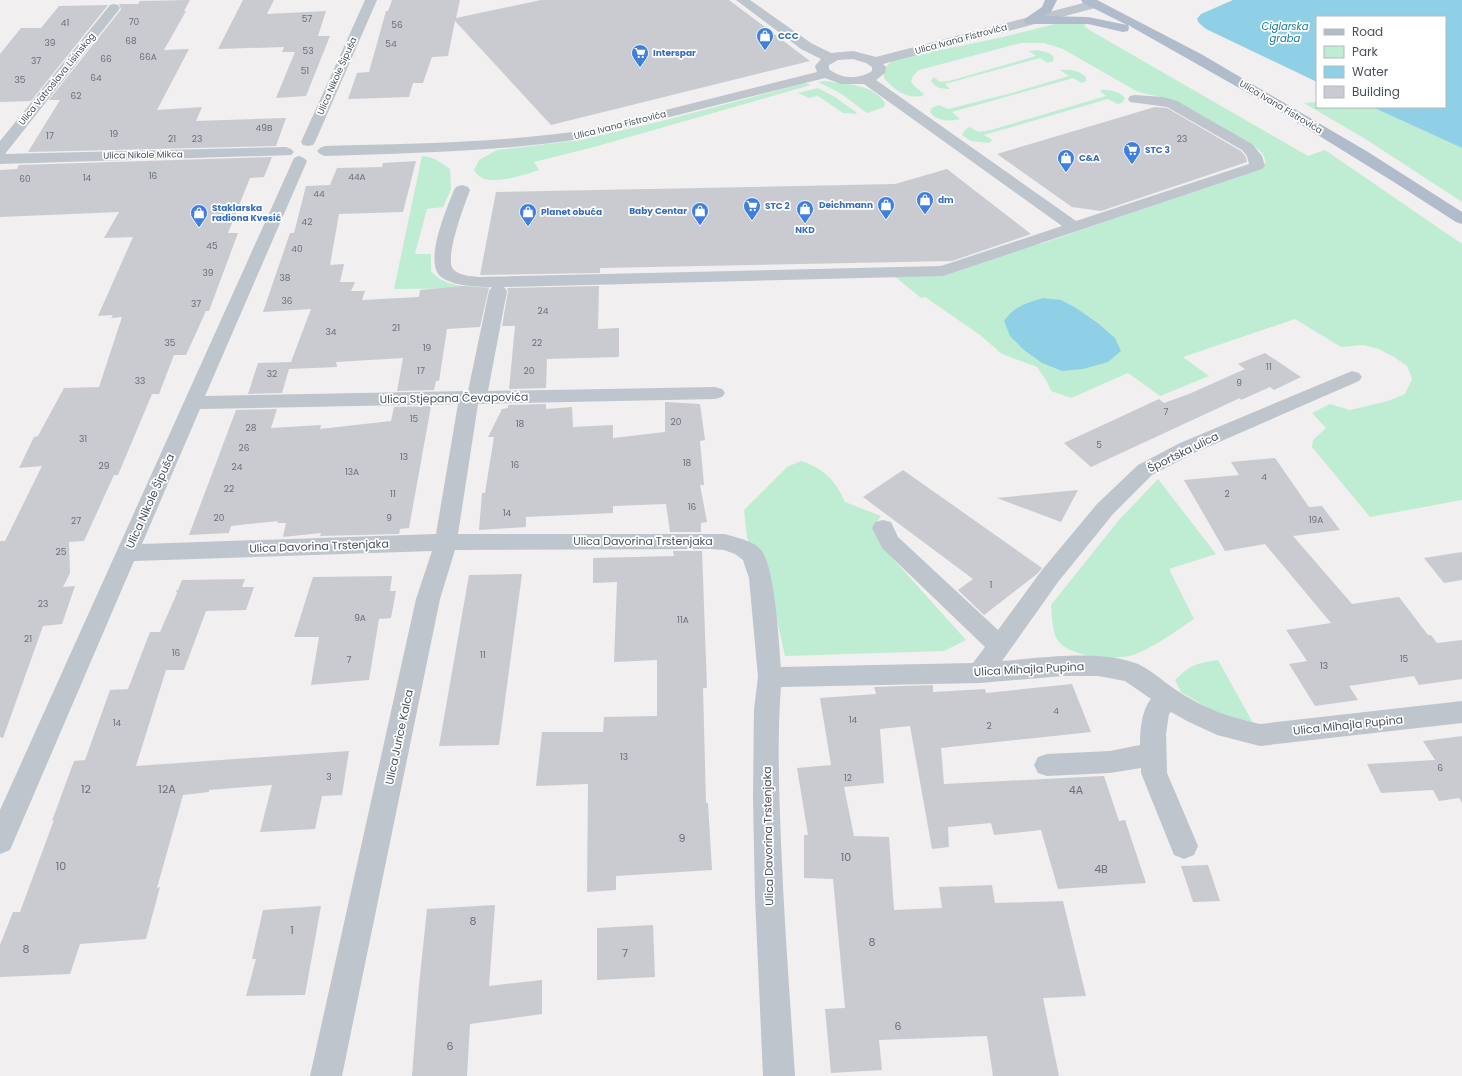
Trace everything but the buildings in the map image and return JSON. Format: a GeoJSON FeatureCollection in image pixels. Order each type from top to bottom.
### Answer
{"type":"FeatureCollection","features":[{"type":"Feature","properties":{"kind":"main road"},"geometry":{"type":"LineString","coordinates":[[1030,21],[1047,9],[1051,0]]}},
{"type":"Feature","properties":{"kind":"main road","name":"Ulica Ivana Fistrovića"},"geometry":{"type":"LineString","coordinates":[[1091,2],[1189,54],[1402,179],[1462,219]]}},
{"type":"Feature","properties":{"kind":"main road"},"geometry":{"type":"LineString","coordinates":[[1030,21],[1066,19],[1098,22],[1118,26],[1155,43],[1189,54]]}},
{"type":"Feature","properties":{"kind":"street"},"geometry":{"type":"LineString","coordinates":[[742,0],[806,46],[830,58]]}},
{"type":"Feature","properties":{"kind":"street","name":"Ulica Ivana Fistrovića"},"geometry":{"type":"LineString","coordinates":[[874,62],[1030,21],[1091,2]]}},
{"type":"Feature","properties":{"kind":"street","name":"Ulica Nikole Šipuša"},"geometry":{"type":"LineString","coordinates":[[0,841],[193,403],[301,148],[366,3]]}},
{"type":"Feature","properties":{"kind":"street","name":"Ulica Vatroslava Lisinskog"},"geometry":{"type":"LineString","coordinates":[[0,151],[114,8]]}},
{"type":"Feature","properties":{"kind":"street"},"geometry":{"type":"LineString","coordinates":[[853,55],[861,56],[874,62],[879,67],[878,73],[866,79],[844,80],[826,74],[822,70],[824,62],[830,58],[853,55]]}},
{"type":"Feature","properties":{"kind":"street","name":"Ulica Ivana Fistrovića"},"geometry":{"type":"LineString","coordinates":[[325,151],[527,143],[564,138],[586,134],[826,74]]}},
{"type":"Feature","properties":{"kind":"street"},"geometry":{"type":"LineString","coordinates":[[866,79],[1074,227]]}},
{"type":"Feature","properties":{"kind":"street"},"geometry":{"type":"LineString","coordinates":[[462,190],[446,242],[442,264],[443,269],[447,273],[466,280],[479,282],[943,270],[1257,166],[1257,160],[1253,153],[1247,148],[1172,104],[1163,101],[1134,99]]}},
{"type":"Feature","properties":{"kind":"street","name":"Ulica Ivana Fistrovića"},"geometry":{"type":"LineString","coordinates":[[301,148],[331,140],[409,148]]}},
{"type":"Feature","properties":{"kind":"street"},"geometry":{"type":"LineString","coordinates":[[323,145],[325,151],[323,154],[314,159],[301,148],[323,145]]}},
{"type":"Feature","properties":{"kind":"street","name":"Ulica Nikole Mikca"},"geometry":{"type":"LineString","coordinates":[[0,159],[301,148]]}},
{"type":"Feature","properties":{"kind":"street","name":"Ulica Jurice Kalca"},"geometry":{"type":"LineString","coordinates":[[326,1076],[428,599],[446,542],[473,398],[498,291]]}},
{"type":"Feature","properties":{"kind":"street","name":"Športska ulica"},"geometry":{"type":"LineString","coordinates":[[980,673],[1050,576],[1105,509],[1145,470],[1187,448],[1352,377]]}},
{"type":"Feature","properties":{"kind":"street","name":"Ulica Stjepana Čevapovića"},"geometry":{"type":"LineString","coordinates":[[193,403],[716,393]]}},
{"type":"Feature","properties":{"kind":"street"},"geometry":{"type":"LineString","coordinates":[[883,528],[890,542],[999,646]]}},
{"type":"Feature","properties":{"kind":"street","name":"Ulica Davorina Trstenjaka"},"geometry":{"type":"LineString","coordinates":[[127,553],[446,542],[710,540],[725,542],[743,548],[753,556],[760,578],[770,677],[767,710],[766,798],[769,898],[779,1076]]}},
{"type":"Feature","properties":{"kind":"street","name":"Ulica Mihajla Pupina"},"geometry":{"type":"LineString","coordinates":[[770,677],[980,673],[1063,666],[1098,666],[1131,672],[1168,698],[1196,714],[1226,727],[1260,735],[1462,712]]}},
{"type":"Feature","properties":{"kind":"street"},"geometry":{"type":"LineString","coordinates":[[1168,698],[1157,710],[1153,734],[1154,773],[1184,846]]}},
{"type":"Feature","properties":{"kind":"street"},"geometry":{"type":"LineString","coordinates":[[1047,765],[1110,762],[1154,754]]}},
{"type":"Feature","properties":{"kind":"green space"},"geometry":{"type":"Polygon","coordinates":[[[1055,24],[1086,24],[1084,26],[1091,31],[1308,156],[1325,150],[1462,244],[1462,500],[1370,517],[1312,447],[1313,440],[1326,428],[1312,413],[1330,404],[1350,410],[1388,401],[1405,394],[1412,379],[1407,366],[1379,349],[1363,345],[1341,347],[1295,319],[1183,357],[1209,376],[1160,396],[1128,373],[1071,398],[1051,391],[1046,380],[1037,367],[1002,354],[980,335],[925,297],[921,298],[894,276],[1044,243],[1264,166],[1264,157],[1259,150],[1201,115],[1160,97],[1138,92],[1063,49],[1044,43],[1021,43],[919,70],[913,76],[911,81],[914,86],[924,94],[922,96],[916,97],[901,93],[884,78],[884,69],[891,62],[1055,24]]]}},
{"type":"Feature","properties":{"kind":"green space"},"geometry":{"type":"Polygon","coordinates":[[[1037,50],[1051,54],[1054,58],[1053,61],[1048,63],[1040,58],[945,84],[950,89],[937,87],[931,81],[934,77],[940,82],[949,81],[1036,56],[1029,51],[1037,50]]]}},
{"type":"Feature","properties":{"kind":"green space"},"geometry":{"type":"Polygon","coordinates":[[[1060,70],[1077,71],[1086,77],[1086,81],[1082,83],[1073,78],[952,112],[960,119],[956,120],[939,119],[930,112],[932,108],[939,105],[948,109],[1012,93],[1069,76],[1060,70]]]}},
{"type":"Feature","properties":{"kind":"green space"},"geometry":{"type":"Polygon","coordinates":[[[826,81],[867,88],[880,97],[885,103],[884,107],[867,113],[840,93],[818,82],[826,81]]]}},
{"type":"Feature","properties":{"kind":"green space"},"geometry":{"type":"Polygon","coordinates":[[[805,83],[811,85],[594,147],[534,162],[539,170],[514,177],[495,180],[486,179],[479,176],[474,170],[479,160],[497,150],[581,140],[666,120],[805,83]]]}},
{"type":"Feature","properties":{"kind":"green space"},"geometry":{"type":"Polygon","coordinates":[[[818,88],[835,97],[857,113],[843,113],[818,96],[809,98],[798,93],[818,88]]]}},
{"type":"Feature","properties":{"kind":"green space"},"geometry":{"type":"Polygon","coordinates":[[[1100,91],[1115,91],[1125,98],[1123,102],[1118,104],[1108,99],[984,135],[992,140],[989,143],[971,141],[962,135],[969,127],[979,132],[991,130],[1106,96],[1100,91]]]}},
{"type":"Feature","properties":{"kind":"green space"},"geometry":{"type":"Polygon","coordinates":[[[1316,102],[1316,108],[1374,108],[1462,148],[1462,202],[1367,140],[1304,103],[1316,102]]]}},
{"type":"Feature","properties":{"kind":"green space"},"geometry":{"type":"Polygon","coordinates":[[[422,156],[434,159],[450,169],[451,189],[443,207],[427,209],[415,254],[431,254],[431,271],[443,281],[466,286],[490,286],[490,288],[394,289],[422,156]]]}},
{"type":"Feature","properties":{"kind":"green space"},"geometry":{"type":"Polygon","coordinates":[[[801,461],[817,468],[828,476],[837,487],[845,502],[881,516],[875,524],[887,552],[966,640],[944,651],[785,656],[763,558],[750,545],[747,537],[744,510],[787,467],[801,461]]]}},
{"type":"Feature","properties":{"kind":"green space"},"geometry":{"type":"Polygon","coordinates":[[[1158,479],[1216,554],[1169,569],[1194,619],[1166,638],[1136,654],[1128,656],[1108,658],[1097,657],[1075,652],[1067,648],[1057,640],[1055,635],[1051,605],[1119,520],[1158,479]]]}},
{"type":"Feature","properties":{"kind":"green space"},"geometry":{"type":"Polygon","coordinates":[[[1218,660],[1253,723],[1220,715],[1181,692],[1175,680],[1180,675],[1194,666],[1205,662],[1218,660]]]}},
{"type":"Feature","properties":{"kind":"water","name":"Ciglarska graba"},"geometry":{"type":"Polygon","coordinates":[[[1233,0],[1462,0],[1462,148],[1374,108],[1446,108],[1446,16],[1316,16],[1316,82],[1206,29],[1197,19],[1201,14],[1233,0]]]}},
{"type":"Feature","properties":{"kind":"water"},"geometry":{"type":"Polygon","coordinates":[[[1043,298],[1061,300],[1076,308],[1099,324],[1115,338],[1121,351],[1108,362],[1083,369],[1062,371],[1042,363],[1024,350],[1010,336],[1004,321],[1017,308],[1043,298]]]}},
{"type":"Feature","properties":{"kind":"place","name":"CCC"},"geometry":{"type":"Point","coordinates":[765,51]}},
{"type":"Feature","properties":{"kind":"place","name":"Interspar"},"geometry":{"type":"Point","coordinates":[640,68]}},
{"type":"Feature","properties":{"kind":"place","name":"STC 3"},"geometry":{"type":"Point","coordinates":[1132,165]}},
{"type":"Feature","properties":{"kind":"place","name":"C&A"},"geometry":{"type":"Point","coordinates":[1066,173]}},
{"type":"Feature","properties":{"kind":"place","name":"dm"},"geometry":{"type":"Point","coordinates":[925,215]}},
{"type":"Feature","properties":{"kind":"place","name":"Deichmann"},"geometry":{"type":"Point","coordinates":[886,220]}},
{"type":"Feature","properties":{"kind":"place","name":"STC 2"},"geometry":{"type":"Point","coordinates":[752,221]}},
{"type":"Feature","properties":{"kind":"place","name":"NKD"},"geometry":{"type":"Point","coordinates":[805,224]}},
{"type":"Feature","properties":{"kind":"place","name":"Baby Centar"},"geometry":{"type":"Point","coordinates":[700,226]}},
{"type":"Feature","properties":{"kind":"place","name":"Planet obuća"},"geometry":{"type":"Point","coordinates":[528,227]}},
{"type":"Feature","properties":{"kind":"place","name":"Staklarska radiona Kvesić"},"geometry":{"type":"Point","coordinates":[199,228]}}]}
